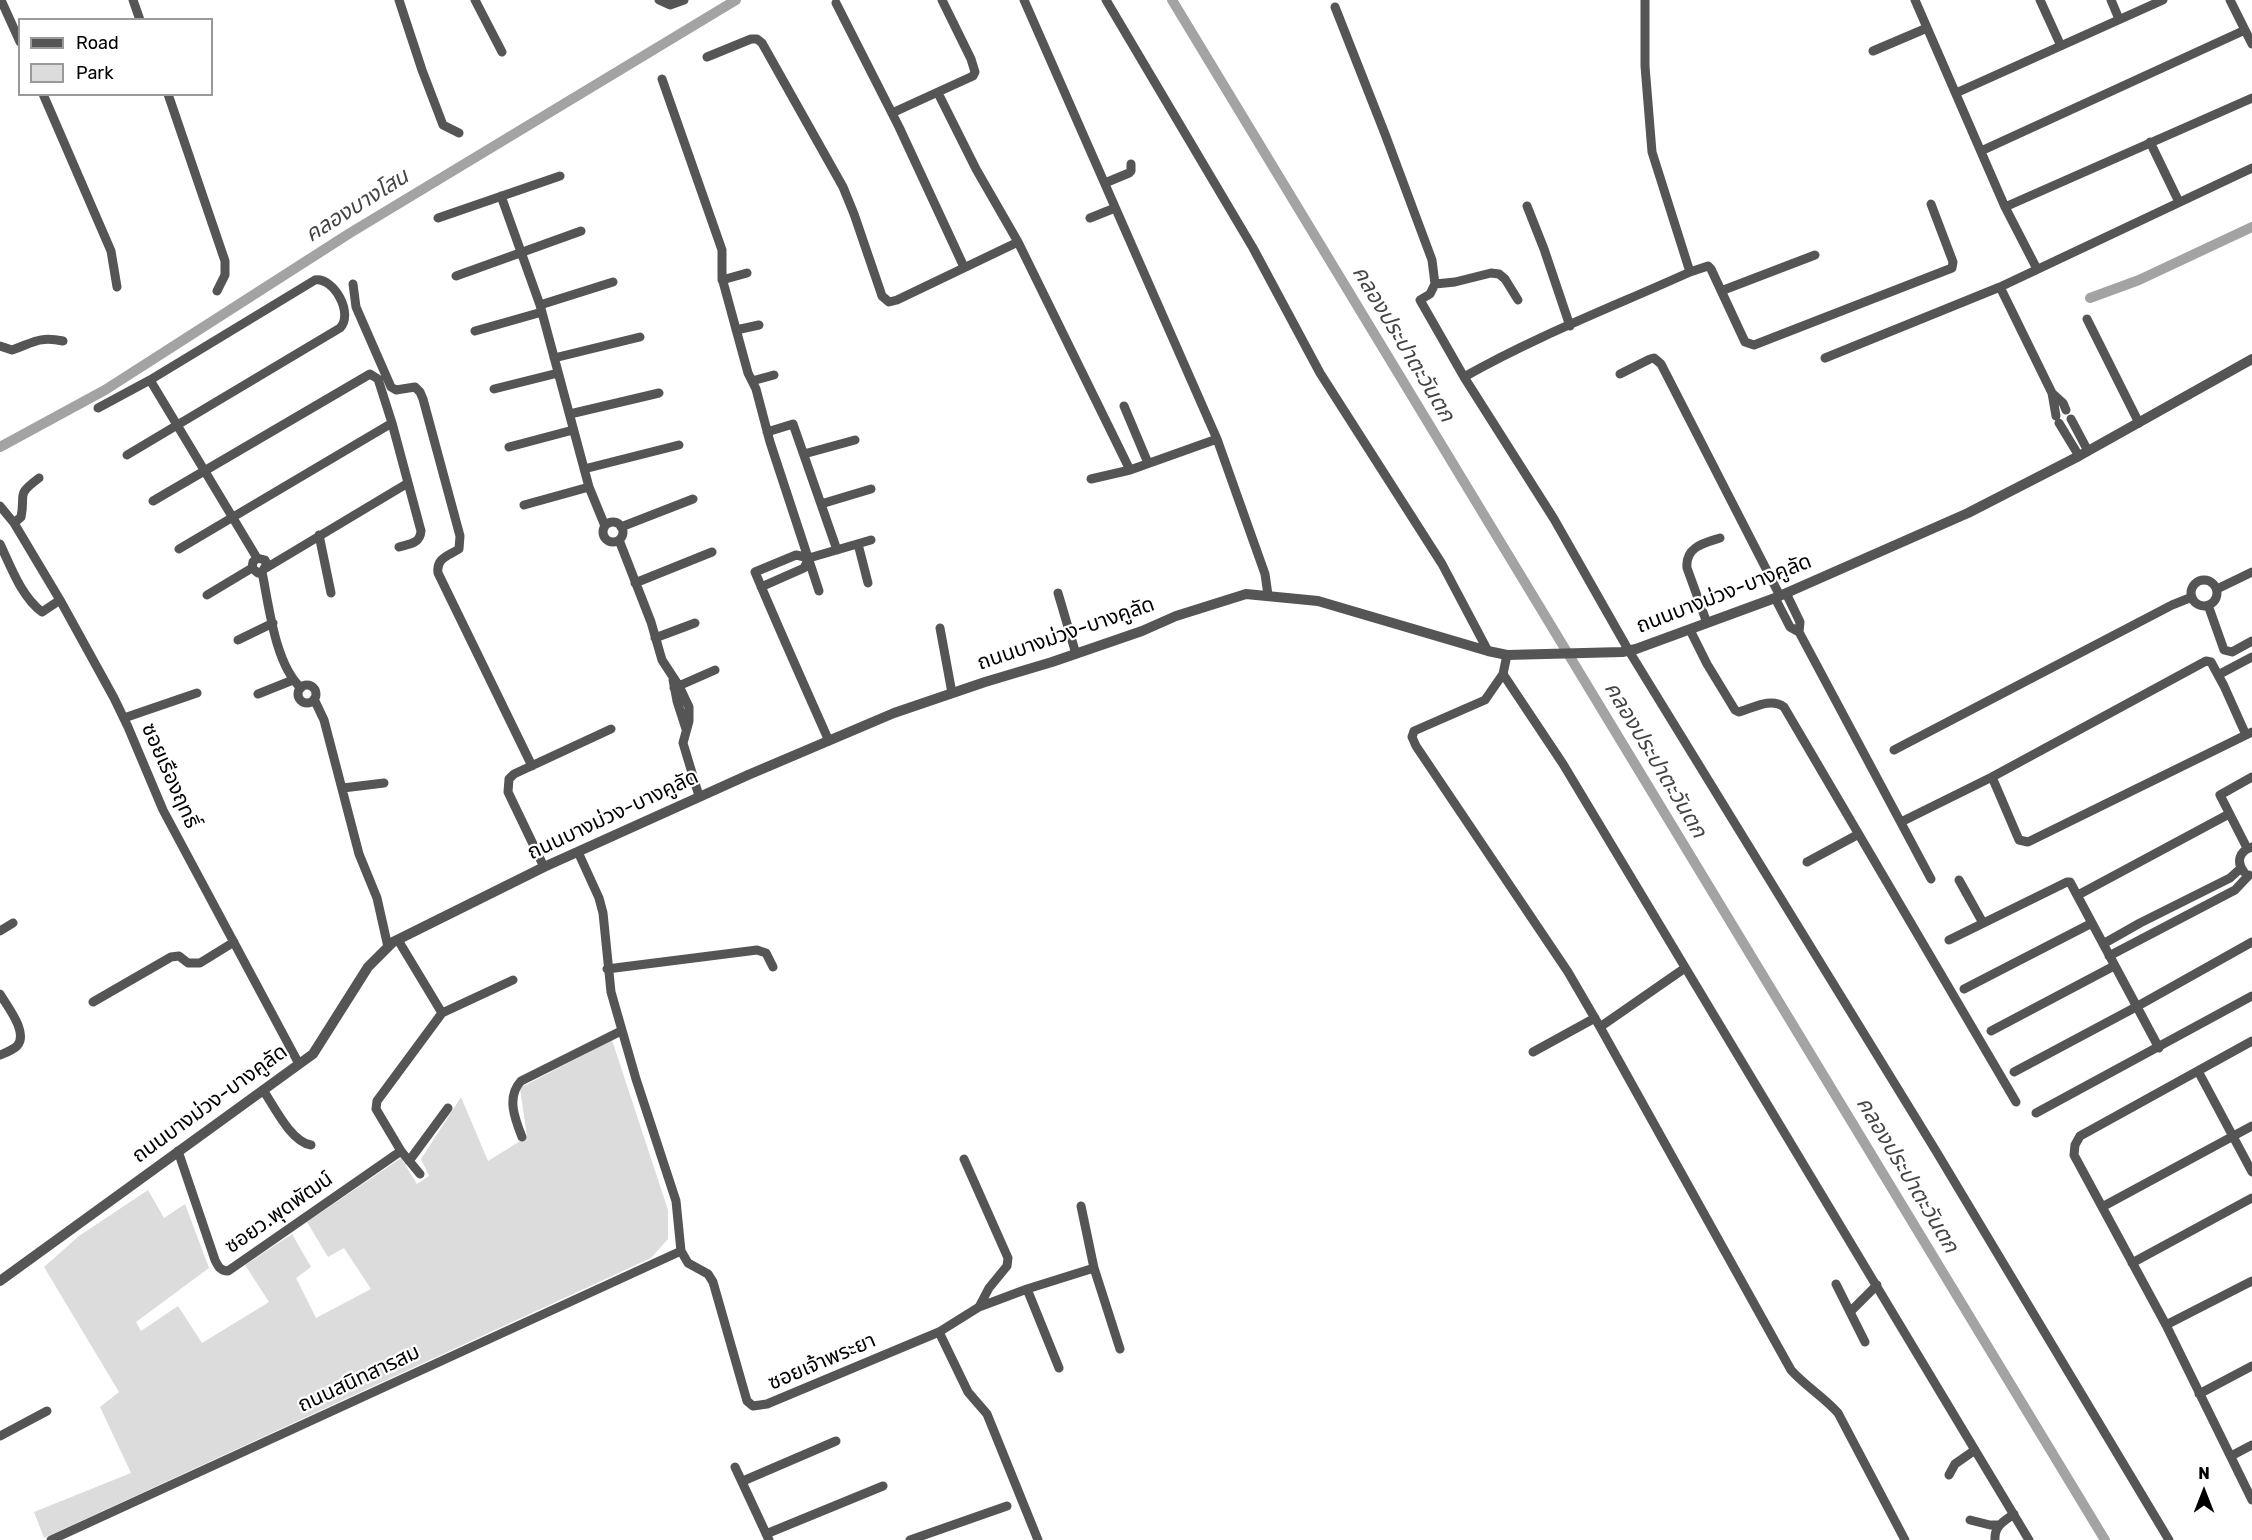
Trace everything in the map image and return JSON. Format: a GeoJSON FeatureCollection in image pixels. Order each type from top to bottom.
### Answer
{"type":"FeatureCollection","features":[{"type":"Feature","properties":{"kind":"street"},"geometry":{"type":"LineString","coordinates":[[1,0],[18,38]]}},
{"type":"Feature","properties":{"kind":"street"},"geometry":{"type":"LineString","coordinates":[[133,0],[139,18]]}},
{"type":"Feature","properties":{"kind":"street"},"geometry":{"type":"LineString","coordinates":[[399,0],[443,125],[459,134]]}},
{"type":"Feature","properties":{"kind":"street"},"geometry":{"type":"LineString","coordinates":[[475,0],[502,52]]}},
{"type":"Feature","properties":{"kind":"street"},"geometry":{"type":"LineString","coordinates":[[658,0],[670,5],[684,0]]}},
{"type":"Feature","properties":{"kind":"street"},"geometry":{"type":"LineString","coordinates":[[892,113],[973,76],[975,72],[942,0]]}},
{"type":"Feature","properties":{"kind":"street"},"geometry":{"type":"LineString","coordinates":[[1024,0],[1217,439],[1265,574],[1268,596]]}},
{"type":"Feature","properties":{"kind":"street"},"geometry":{"type":"LineString","coordinates":[[1106,0],[1253,248],[1320,373],[1442,564],[1488,651]]}},
{"type":"Feature","properties":{"kind":"street"},"geometry":{"type":"LineString","coordinates":[[1645,0],[1645,66],[1652,152],[1690,272]]}},
{"type":"Feature","properties":{"kind":"street"},"geometry":{"type":"LineString","coordinates":[[1915,0],[2005,207],[2037,269]]}},
{"type":"Feature","properties":{"kind":"street"},"geometry":{"type":"LineString","coordinates":[[2040,0],[2061,46]]}},
{"type":"Feature","properties":{"kind":"street"},"geometry":{"type":"LineString","coordinates":[[2111,0],[2119,20]]}},
{"type":"Feature","properties":{"kind":"street"},"geometry":{"type":"LineString","coordinates":[[1956,93],[2163,0]]}},
{"type":"Feature","properties":{"kind":"street"},"geometry":{"type":"LineString","coordinates":[[2230,0],[2252,44]]}},
{"type":"Feature","properties":{"kind":"street"},"geometry":{"type":"LineString","coordinates":[[836,3],[892,113],[964,267]]}},
{"type":"Feature","properties":{"kind":"street"},"geometry":{"type":"LineString","coordinates":[[1335,7],[1432,260],[1435,284],[1430,294],[1420,300],[1464,377],[1554,519],[1626,652],[1942,1161],[2169,1540]]}},
{"type":"Feature","properties":{"kind":"street"},"geometry":{"type":"LineString","coordinates":[[1873,51],[1927,28]]}},
{"type":"Feature","properties":{"kind":"street"},"geometry":{"type":"LineString","coordinates":[[1981,151],[2245,30]]}},
{"type":"Feature","properties":{"kind":"street"},"geometry":{"type":"LineString","coordinates":[[707,57],[752,39],[757,39],[762,44],[843,187],[855,214],[885,300],[889,302],[897,300],[1018,242]]}},
{"type":"Feature","properties":{"kind":"street"},"geometry":{"type":"LineString","coordinates":[[662,79],[722,250],[722,280],[748,373],[756,388],[819,591]]}},
{"type":"Feature","properties":{"kind":"street"},"geometry":{"type":"LineString","coordinates":[[938,93],[1018,242],[1130,470]]}},
{"type":"Feature","properties":{"kind":"street"},"geometry":{"type":"LineString","coordinates":[[44,96],[111,251],[117,286]]}},
{"type":"Feature","properties":{"kind":"street"},"geometry":{"type":"LineString","coordinates":[[169,96],[225,261],[225,275],[217,291]]}},
{"type":"Feature","properties":{"kind":"street"},"geometry":{"type":"LineString","coordinates":[[2005,207],[2252,98]]}},
{"type":"Feature","properties":{"kind":"street"},"geometry":{"type":"LineString","coordinates":[[2150,142],[2180,202]]}},
{"type":"Feature","properties":{"kind":"street"},"geometry":{"type":"LineString","coordinates":[[1104,183],[1129,173],[1131,164]]}},
{"type":"Feature","properties":{"kind":"street"},"geometry":{"type":"LineString","coordinates":[[1826,358],[2000,287],[2252,168]]}},
{"type":"Feature","properties":{"kind":"street"},"geometry":{"type":"LineString","coordinates":[[438,218],[560,176]]}},
{"type":"Feature","properties":{"kind":"street"},"geometry":{"type":"LineString","coordinates":[[501,196],[541,308],[589,487],[605,526],[603,533],[606,539],[612,542],[619,540]]}},
{"type":"Feature","properties":{"kind":"street"},"geometry":{"type":"LineString","coordinates":[[1464,377],[1489,363],[1690,272],[1710,267],[1744,342],[1754,345],[1951,269],[1953,262],[1931,204]]}},
{"type":"Feature","properties":{"kind":"street"},"geometry":{"type":"LineString","coordinates":[[1527,206],[1570,326]]}},
{"type":"Feature","properties":{"kind":"street"},"geometry":{"type":"LineString","coordinates":[[1090,218],[1115,208]]}},
{"type":"Feature","properties":{"kind":"street"},"geometry":{"type":"LineString","coordinates":[[456,276],[581,231]]}},
{"type":"Feature","properties":{"kind":"street"},"geometry":{"type":"LineString","coordinates":[[1721,291],[1815,255]]}},
{"type":"Feature","properties":{"kind":"street"},"geometry":{"type":"LineString","coordinates":[[722,280],[747,273]]}},
{"type":"Feature","properties":{"kind":"street"},"geometry":{"type":"LineString","coordinates":[[1435,284],[1455,282],[1491,273],[1499,274],[1518,300]]}},
{"type":"Feature","properties":{"kind":"street"},"geometry":{"type":"LineString","coordinates":[[98,408],[150,380],[315,280],[326,281],[337,294],[346,317],[340,328],[127,455]]}},
{"type":"Feature","properties":{"kind":"street"},"geometry":{"type":"LineString","coordinates":[[475,331],[613,282]]}},
{"type":"Feature","properties":{"kind":"street"},"geometry":{"type":"LineString","coordinates":[[353,284],[356,307],[391,387],[396,390],[415,387],[423,399],[460,536],[459,549],[442,558],[438,563],[438,573],[532,766]]}},
{"type":"Feature","properties":{"kind":"street"},"geometry":{"type":"LineString","coordinates":[[2000,287],[2052,393],[2058,419],[2084,453]]}},
{"type":"Feature","properties":{"kind":"street"},"geometry":{"type":"LineString","coordinates":[[2087,319],[2139,423]]}},
{"type":"Feature","properties":{"kind":"street"},"geometry":{"type":"LineString","coordinates":[[736,330],[759,325]]}},
{"type":"Feature","properties":{"kind":"street"},"geometry":{"type":"LineString","coordinates":[[554,358],[640,337]]}},
{"type":"Feature","properties":{"kind":"street"},"geometry":{"type":"LineString","coordinates":[[0,346],[12,350],[44,338],[63,340]]}},
{"type":"Feature","properties":{"kind":"street"},"geometry":{"type":"LineString","coordinates":[[1620,375],[1650,358],[1654,358],[1661,364],[1781,596],[1800,622],[1799,632],[1931,879]]}},
{"type":"Feature","properties":{"kind":"street","name":"ถนนบางม่วง-บางคูลัด"},"geometry":{"type":"LineString","coordinates":[[1,1279],[313,1054],[368,967],[398,940],[544,867],[699,796],[894,713],[1076,654],[1245,594],[1318,602],[1488,651],[1507,654],[1521,656],[1626,652],[1781,596],[1968,513],[2084,453],[2252,359]]}},
{"type":"Feature","properties":{"kind":"street"},"geometry":{"type":"LineString","coordinates":[[494,389],[558,373]]}},
{"type":"Feature","properties":{"kind":"street"},"geometry":{"type":"LineString","coordinates":[[153,501],[366,374],[374,375],[378,379],[392,423],[421,535],[416,542],[399,547]]}},
{"type":"Feature","properties":{"kind":"street"},"geometry":{"type":"LineString","coordinates":[[752,381],[774,375]]}},
{"type":"Feature","properties":{"kind":"street"},"geometry":{"type":"LineString","coordinates":[[150,380],[257,558],[265,560],[264,570],[273,623],[286,665],[293,680],[301,688],[298,695],[303,702],[307,703],[314,699],[324,720],[359,854],[377,898],[388,947]]}},
{"type":"Feature","properties":{"kind":"street"},"geometry":{"type":"LineString","coordinates":[[570,414],[659,393]]}},
{"type":"Feature","properties":{"kind":"street"},"geometry":{"type":"LineString","coordinates":[[2052,393],[2063,403],[2069,414],[2084,453]]}},
{"type":"Feature","properties":{"kind":"street"},"geometry":{"type":"LineString","coordinates":[[1124,406],[1148,463]]}},
{"type":"Feature","properties":{"kind":"street"},"geometry":{"type":"LineString","coordinates":[[179,549],[392,423]]}},
{"type":"Feature","properties":{"kind":"street"},"geometry":{"type":"LineString","coordinates":[[768,432],[793,424],[837,550]]}},
{"type":"Feature","properties":{"kind":"street"},"geometry":{"type":"LineString","coordinates":[[509,447],[573,430]]}},
{"type":"Feature","properties":{"kind":"street"},"geometry":{"type":"LineString","coordinates":[[1091,479],[1130,470],[1217,439]]}},
{"type":"Feature","properties":{"kind":"street"},"geometry":{"type":"LineString","coordinates":[[804,454],[855,440]]}},
{"type":"Feature","properties":{"kind":"street"},"geometry":{"type":"LineString","coordinates":[[584,469],[679,445]]}},
{"type":"Feature","properties":{"kind":"street"},"geometry":{"type":"LineString","coordinates":[[14,523],[21,517],[21,495],[39,478]]}},
{"type":"Feature","properties":{"kind":"street"},"geometry":{"type":"LineString","coordinates":[[252,568],[258,573],[264,570],[408,483]]}},
{"type":"Feature","properties":{"kind":"street"},"geometry":{"type":"LineString","coordinates":[[524,505],[589,487]]}},
{"type":"Feature","properties":{"kind":"street"},"geometry":{"type":"LineString","coordinates":[[821,504],[870,489]]}},
{"type":"Feature","properties":{"kind":"street"},"geometry":{"type":"LineString","coordinates":[[621,527],[693,499]]}},
{"type":"Feature","properties":{"kind":"street","name":"ซอยเรืองฤทธิ์"},"geometry":{"type":"LineString","coordinates":[[1,507],[14,523],[60,600],[124,718],[163,810],[300,1064]]}},
{"type":"Feature","properties":{"kind":"street"},"geometry":{"type":"LineString","coordinates":[[605,526],[613,522],[621,527],[622,534],[619,540],[662,660],[689,707],[689,721],[683,743],[684,752],[699,796]]}},
{"type":"Feature","properties":{"kind":"street"},"geometry":{"type":"LineString","coordinates":[[319,535],[331,593]]}},
{"type":"Feature","properties":{"kind":"street"},"geometry":{"type":"LineString","coordinates":[[1707,623],[1686,568],[1686,559],[1692,550],[1720,538]]}},
{"type":"Feature","properties":{"kind":"street"},"geometry":{"type":"LineString","coordinates":[[829,741],[755,572],[796,555],[809,558],[871,540]]}},
{"type":"Feature","properties":{"kind":"street"},"geometry":{"type":"LineString","coordinates":[[0,544],[20,586],[36,608],[42,612],[60,600]]}},
{"type":"Feature","properties":{"kind":"street"},"geometry":{"type":"LineString","coordinates":[[858,544],[868,583]]}},
{"type":"Feature","properties":{"kind":"street"},"geometry":{"type":"LineString","coordinates":[[635,583],[712,552]]}},
{"type":"Feature","properties":{"kind":"street"},"geometry":{"type":"LineString","coordinates":[[207,595],[252,568],[257,558]]}},
{"type":"Feature","properties":{"kind":"street"},"geometry":{"type":"LineString","coordinates":[[761,587],[804,568],[809,558]]}},
{"type":"Feature","properties":{"kind":"street"},"geometry":{"type":"LineString","coordinates":[[2217,590],[2252,572]]}},
{"type":"Feature","properties":{"kind":"street"},"geometry":{"type":"LineString","coordinates":[[2201,581],[2211,582],[2217,590],[2216,599],[2208,605],[2198,604],[2192,597],[2193,587],[2201,581]]}},
{"type":"Feature","properties":{"kind":"street"},"geometry":{"type":"LineString","coordinates":[[1058,593],[1076,654]]}},
{"type":"Feature","properties":{"kind":"street"},"geometry":{"type":"LineString","coordinates":[[1894,750],[2172,605],[2192,597]]}},
{"type":"Feature","properties":{"kind":"street"},"geometry":{"type":"LineString","coordinates":[[2208,605],[2224,650],[2231,652],[2252,641]]}},
{"type":"Feature","properties":{"kind":"street"},"geometry":{"type":"LineString","coordinates":[[238,640],[273,623]]}},
{"type":"Feature","properties":{"kind":"street"},"geometry":{"type":"LineString","coordinates":[[655,638],[694,623]]}},
{"type":"Feature","properties":{"kind":"street"},"geometry":{"type":"LineString","coordinates":[[940,628],[952,693]]}},
{"type":"Feature","properties":{"kind":"street"},"geometry":{"type":"LineString","coordinates":[[1690,630],[1707,664],[1735,710],[1739,712],[1767,703],[1777,703],[1784,707],[1857,835],[1913,925],[2016,1102]]}},
{"type":"Feature","properties":{"kind":"street"},"geometry":{"type":"LineString","coordinates":[[1507,654],[1503,674],[1485,700],[1418,728],[1412,737],[1421,756],[1568,972],[1791,1370],[1799,1379],[1824,1397],[1838,1413],[1905,1540]]}},
{"type":"Feature","properties":{"kind":"street"},"geometry":{"type":"LineString","coordinates":[[2218,675],[2252,657]]}},
{"type":"Feature","properties":{"kind":"street"},"geometry":{"type":"LineString","coordinates":[[1901,822],[1992,777],[2206,662],[2211,662],[2249,733],[2028,842],[2019,840],[1992,777]]}},
{"type":"Feature","properties":{"kind":"street"},"geometry":{"type":"LineString","coordinates":[[675,684],[716,669]]}},
{"type":"Feature","properties":{"kind":"street"},"geometry":{"type":"LineString","coordinates":[[1503,674],[1563,764],[2030,1540]]}},
{"type":"Feature","properties":{"kind":"street"},"geometry":{"type":"LineString","coordinates":[[258,693],[293,680]]}},
{"type":"Feature","properties":{"kind":"street"},"geometry":{"type":"LineString","coordinates":[[124,718],[197,693]]}},
{"type":"Feature","properties":{"kind":"street"},"geometry":{"type":"LineString","coordinates":[[544,867],[508,792],[509,779],[514,774],[611,729]]}},
{"type":"Feature","properties":{"kind":"street"},"geometry":{"type":"LineString","coordinates":[[2109,957],[2235,890],[2251,875],[2241,868],[2240,857],[2249,848],[2220,798],[2220,794],[2252,777]]}},
{"type":"Feature","properties":{"kind":"street"},"geometry":{"type":"LineString","coordinates":[[343,788],[384,783]]}},
{"type":"Feature","properties":{"kind":"street"},"geometry":{"type":"LineString","coordinates":[[2078,895],[2229,814]]}},
{"type":"Feature","properties":{"kind":"street"},"geometry":{"type":"LineString","coordinates":[[1807,862],[1857,835]]}},
{"type":"Feature","properties":{"kind":"street"},"geometry":{"type":"LineString","coordinates":[[578,852],[599,898],[603,913],[607,969],[621,1031],[676,1201],[681,1251]]}},
{"type":"Feature","properties":{"kind":"street"},"geometry":{"type":"LineString","coordinates":[[2103,944],[2140,922],[2230,878],[2241,868]]}},
{"type":"Feature","properties":{"kind":"street"},"geometry":{"type":"LineString","coordinates":[[1959,880],[1983,923]]}},
{"type":"Feature","properties":{"kind":"street"},"geometry":{"type":"LineString","coordinates":[[1949,940],[2070,882],[2158,1048]]}},
{"type":"Feature","properties":{"kind":"street"},"geometry":{"type":"LineString","coordinates":[[2180,904],[2186,915]]}},
{"type":"Feature","properties":{"kind":"street"},"geometry":{"type":"LineString","coordinates":[[0,931],[13,923]]}},
{"type":"Feature","properties":{"kind":"street"},"geometry":{"type":"LineString","coordinates":[[1964,989],[2092,923]]}},
{"type":"Feature","properties":{"kind":"street"},"geometry":{"type":"LineString","coordinates":[[398,940],[442,1013]]}},
{"type":"Feature","properties":{"kind":"street"},"geometry":{"type":"LineString","coordinates":[[93,1002],[171,957],[179,956],[188,963],[200,963],[234,942]]}},
{"type":"Feature","properties":{"kind":"street"},"geometry":{"type":"LineString","coordinates":[[2014,1072],[2252,942]]}},
{"type":"Feature","properties":{"kind":"street"},"geometry":{"type":"LineString","coordinates":[[607,969],[757,950],[766,953],[772,967]]}},
{"type":"Feature","properties":{"kind":"street"},"geometry":{"type":"LineString","coordinates":[[1991,1030],[2114,966]]}},
{"type":"Feature","properties":{"kind":"street"},"geometry":{"type":"LineString","coordinates":[[1533,1052],[1597,1022],[1685,969]]}},
{"type":"Feature","properties":{"kind":"street"},"geometry":{"type":"LineString","coordinates":[[420,1174],[400,1151],[376,1109],[377,1101],[442,1013],[513,980]]}},
{"type":"Feature","properties":{"kind":"street"},"geometry":{"type":"LineString","coordinates":[[0,994],[17,1024],[21,1039],[14,1048],[0,1055]]}},
{"type":"Feature","properties":{"kind":"street"},"geometry":{"type":"LineString","coordinates":[[2037,1113],[2252,996]]}},
{"type":"Feature","properties":{"kind":"street"},"geometry":{"type":"LineString","coordinates":[[522,1137],[513,1106],[513,1094],[520,1081],[621,1031]]}},
{"type":"Feature","properties":{"kind":"street"},"geometry":{"type":"LineString","coordinates":[[2252,1041],[2077,1139],[2074,1155],[2166,1325],[2252,1500]]}},
{"type":"Feature","properties":{"kind":"street"},"geometry":{"type":"LineString","coordinates":[[2198,1071],[2252,1172]]}},
{"type":"Feature","properties":{"kind":"street"},"geometry":{"type":"LineString","coordinates":[[263,1090],[296,1138],[311,1145]]}},
{"type":"Feature","properties":{"kind":"street"},"geometry":{"type":"LineString","coordinates":[[410,1161],[448,1108]]}},
{"type":"Feature","properties":{"kind":"street"},"geometry":{"type":"LineString","coordinates":[[2102,1206],[2252,1126]]}},
{"type":"Feature","properties":{"kind":"street","name":"ซอยว.พุดพัฒน์"},"geometry":{"type":"LineString","coordinates":[[178,1151],[215,1260],[222,1271],[228,1271],[400,1151]]}},
{"type":"Feature","properties":{"kind":"street"},"geometry":{"type":"LineString","coordinates":[[964,1160],[1008,1258],[1007,1266],[988,1288],[979,1307]]}},
{"type":"Feature","properties":{"kind":"street"},"geometry":{"type":"LineString","coordinates":[[2132,1263],[2252,1198]]}},
{"type":"Feature","properties":{"kind":"street"},"geometry":{"type":"LineString","coordinates":[[1081,1206],[1094,1268],[1120,1349]]}},
{"type":"Feature","properties":{"kind":"street","name":"ซอยเจ้าพระยา"},"geometry":{"type":"LineString","coordinates":[[681,1251],[688,1263],[708,1274],[713,1282],[747,1401],[753,1406],[767,1404],[939,1332]]}},
{"type":"Feature","properties":{"kind":"street","name":"ถนนสนิทสารสม"},"geometry":{"type":"LineString","coordinates":[[51,1540],[681,1251]]}},
{"type":"Feature","properties":{"kind":"street"},"geometry":{"type":"LineString","coordinates":[[1038,1540],[987,1414],[968,1392],[939,1332],[979,1307],[1094,1268]]}},
{"type":"Feature","properties":{"kind":"street"},"geometry":{"type":"LineString","coordinates":[[2166,1325],[2252,1281]]}},
{"type":"Feature","properties":{"kind":"street"},"geometry":{"type":"LineString","coordinates":[[1836,1284],[1865,1342]]}},
{"type":"Feature","properties":{"kind":"street"},"geometry":{"type":"LineString","coordinates":[[1850,1312],[1877,1285]]}},
{"type":"Feature","properties":{"kind":"street"},"geometry":{"type":"LineString","coordinates":[[1027,1289],[1059,1368]]}},
{"type":"Feature","properties":{"kind":"street"},"geometry":{"type":"LineString","coordinates":[[2199,1394],[2252,1366]]}},
{"type":"Feature","properties":{"kind":"street"},"geometry":{"type":"LineString","coordinates":[[0,1436],[47,1411]]}},
{"type":"Feature","properties":{"kind":"street"},"geometry":{"type":"LineString","coordinates":[[743,1481],[836,1441]]}},
{"type":"Feature","properties":{"kind":"street"},"geometry":{"type":"LineString","coordinates":[[2230,1456],[2252,1445]]}},
{"type":"Feature","properties":{"kind":"street"},"geometry":{"type":"LineString","coordinates":[[1949,1476],[1955,1464],[1975,1450]]}},
{"type":"Feature","properties":{"kind":"street"},"geometry":{"type":"LineString","coordinates":[[735,1467],[768,1537],[883,1486]]}},
{"type":"Feature","properties":{"kind":"street"},"geometry":{"type":"LineString","coordinates":[[910,1540],[1007,1506]]}},
{"type":"Feature","properties":{"kind":"street"},"geometry":{"type":"LineString","coordinates":[[1995,1540],[1995,1531],[2014,1514]]}},
{"type":"Feature","properties":{"kind":"street"},"geometry":{"type":"LineString","coordinates":[[1970,1520],[2000,1525]]}},
{"type":"Feature","properties":{"kind":"green space"},"geometry":{"type":"Polygon","coordinates":[[[612,1040],[668,1210],[668,1239],[651,1258],[44,1538],[34,1512],[131,1473],[100,1407],[119,1392],[44,1267],[79,1236],[148,1190],[164,1218],[185,1204],[209,1268],[136,1322],[141,1331],[178,1306],[202,1343],[269,1302],[245,1265],[292,1234],[311,1267],[296,1278],[316,1318],[371,1289],[344,1248],[328,1257],[307,1222],[401,1158],[417,1184],[429,1176],[421,1159],[461,1097],[488,1161],[527,1137],[520,1088],[612,1040]]]}},
{"type":"Feature","properties":{"kind":"waterway","name":"คลองบางโสน"},"geometry":{"type":"LineString","coordinates":[[0,447],[105,390],[350,233],[736,0]]}},
{"type":"Feature","properties":{"kind":"waterway","name":"คลองประปาตะวันตก"},"geometry":{"type":"LineString","coordinates":[[1172,0],[2105,1540]]}},
{"type":"Feature","properties":{"kind":"waterway"},"geometry":{"type":"LineString","coordinates":[[2090,298],[2139,280],[2252,227]]}}]}
